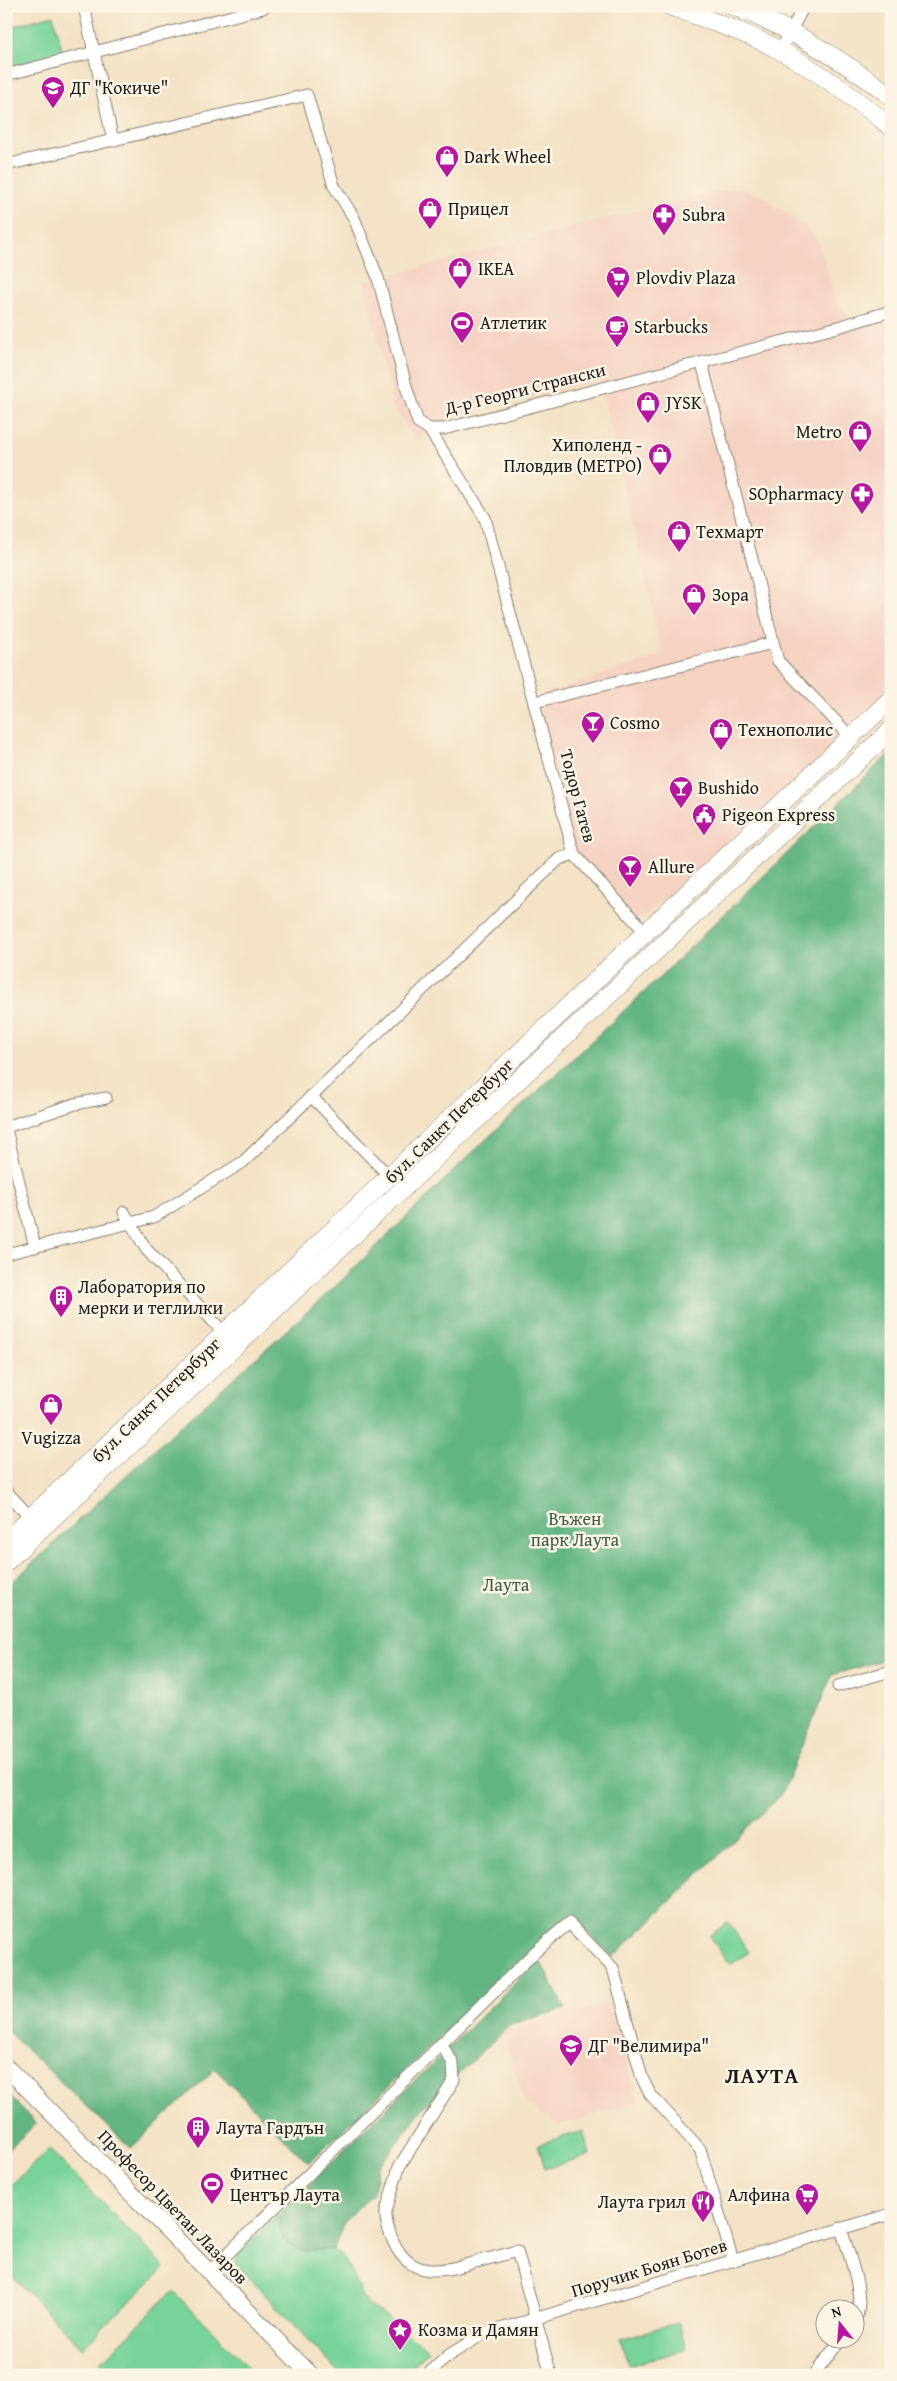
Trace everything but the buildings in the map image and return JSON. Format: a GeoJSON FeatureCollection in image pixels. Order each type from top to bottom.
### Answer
{"type":"FeatureCollection","features":[{"type":"Feature","properties":{"kind":"main road"},"geometry":{"type":"LineString","coordinates":[[670,6],[751,36],[780,51],[853,96],[891,127]]}},
{"type":"Feature","properties":{"kind":"main road"},"geometry":{"type":"LineString","coordinates":[[733,6],[763,17],[791,31],[854,69],[891,96]]}},
{"type":"Feature","properties":{"kind":"main road","name":"бул. Санкт Петербург"},"geometry":{"type":"LineString","coordinates":[[6,1562],[37,1524],[225,1334],[891,699]]}},
{"type":"Feature","properties":{"kind":"main road","name":"бул. Санкт Петербург"},"geometry":{"type":"LineString","coordinates":[[6,1541],[37,1524],[891,730]]}},
{"type":"Feature","properties":{"kind":"street"},"geometry":{"type":"LineString","coordinates":[[6,166],[113,141],[84,6]]}},
{"type":"Feature","properties":{"kind":"street"},"geometry":{"type":"LineString","coordinates":[[780,51],[804,6]]}},
{"type":"Feature","properties":{"kind":"street"},"geometry":{"type":"LineString","coordinates":[[6,75],[264,8]]}},
{"type":"Feature","properties":{"kind":"street","name":"Д-р Георги Странски"},"geometry":{"type":"LineString","coordinates":[[113,141],[307,95],[334,186],[354,218],[378,278],[407,390],[418,422],[429,429],[444,429],[702,363],[891,311]]}},
{"type":"Feature","properties":{"kind":"street"},"geometry":{"type":"LineString","coordinates":[[702,363],[778,661],[851,737]]}},
{"type":"Feature","properties":{"kind":"street","name":"Тодор Гатев"},"geometry":{"type":"LineString","coordinates":[[429,429],[485,518],[574,854],[646,933]]}},
{"type":"Feature","properties":{"kind":"street"},"geometry":{"type":"LineString","coordinates":[[535,702],[772,642]]}},
{"type":"Feature","properties":{"kind":"street"},"geometry":{"type":"LineString","coordinates":[[6,1254],[154,1217],[243,1162],[559,859],[574,854]]}},
{"type":"Feature","properties":{"kind":"street"},"geometry":{"type":"LineString","coordinates":[[311,1096],[390,1177]]}},
{"type":"Feature","properties":{"kind":"street"},"geometry":{"type":"LineString","coordinates":[[35,1247],[6,1128],[75,1104],[106,1098]]}},
{"type":"Feature","properties":{"kind":"street"},"geometry":{"type":"LineString","coordinates":[[124,1212],[146,1249],[225,1334]]}},
{"type":"Feature","properties":{"kind":"street"},"geometry":{"type":"LineString","coordinates":[[6,1491],[37,1524]]}},
{"type":"Feature","properties":{"kind":"street"},"geometry":{"type":"LineString","coordinates":[[838,1686],[891,1671]]}},
{"type":"Feature","properties":{"kind":"street"},"geometry":{"type":"LineString","coordinates":[[208,2273],[536,1951],[569,1922],[613,1968],[642,2078],[650,2094],[700,2149],[704,2157],[733,2261]]}},
{"type":"Feature","properties":{"kind":"street"},"geometry":{"type":"LineString","coordinates":[[441,2044],[453,2063],[454,2080],[399,2167],[385,2218],[389,2232],[404,2258],[413,2265],[427,2270],[443,2271],[517,2251],[551,2375]]}},
{"type":"Feature","properties":{"kind":"street","name":"Професор Цветан Лазаров"},"geometry":{"type":"LineString","coordinates":[[6,2067],[311,2375]]}},
{"type":"Feature","properties":{"kind":"street","name":"Поручик Боян Ботев"},"geometry":{"type":"LineString","coordinates":[[428,2375],[450,2355],[483,2334],[536,2320],[891,2214]]}},
{"type":"Feature","properties":{"kind":"street"},"geometry":{"type":"LineString","coordinates":[[841,2228],[860,2298]]}},
{"type":"Feature","properties":{"kind":"street"},"geometry":{"type":"LineString","coordinates":[[814,2375],[834,2348]]}},
{"type":"Feature","properties":{"kind":"shaded area"},"geometry":{"type":"Polygon","coordinates":[[[739,188],[761,195],[805,226],[819,242],[836,302],[844,312],[856,321],[891,311],[891,687],[812,768],[636,923],[574,854],[535,702],[543,694],[663,655],[599,379],[465,414],[416,440],[393,407],[364,282],[687,198],[739,188]]]}},
{"type":"Feature","properties":{"kind":"shaded area","name":"ДГ \"Велимира\""},"geometry":{"type":"Polygon","coordinates":[[[610,2002],[638,2102],[558,2125],[524,2102],[504,2032],[610,2002]]]}},
{"type":"Feature","properties":{"kind":"green space"},"geometry":{"type":"Polygon","coordinates":[[[53,15],[63,53],[6,68],[6,28],[53,15]]]}},
{"type":"Feature","properties":{"kind":"green space","name":"Лаута"},"geometry":{"type":"Polygon","coordinates":[[[891,752],[891,1658],[832,1675],[781,1795],[613,1957],[569,1915],[308,2163],[215,2069],[131,2148],[6,2030],[6,1588],[135,1467],[340,1282],[478,1147],[659,978],[891,752]]]}},
{"type":"Feature","properties":{"kind":"green space"},"geometry":{"type":"Polygon","coordinates":[[[728,1922],[749,1952],[730,1965],[709,1936],[728,1922]]]}},
{"type":"Feature","properties":{"kind":"green space"},"geometry":{"type":"Polygon","coordinates":[[[539,1959],[565,2009],[511,2024],[424,2107],[379,2166],[372,2195],[344,2222],[334,2249],[301,2251],[283,2239],[278,2215],[539,1959]]]}},
{"type":"Feature","properties":{"kind":"green space"},"geometry":{"type":"Polygon","coordinates":[[[6,2091],[36,2124],[6,2151],[6,2091]]]}},
{"type":"Feature","properties":{"kind":"green space"},"geometry":{"type":"Polygon","coordinates":[[[583,2131],[590,2155],[545,2169],[538,2144],[583,2131]]]}},
{"type":"Feature","properties":{"kind":"green space"},"geometry":{"type":"Polygon","coordinates":[[[49,2149],[165,2267],[82,2348],[6,2270],[6,2191],[49,2149]]]}},
{"type":"Feature","properties":{"kind":"green space"},"geometry":{"type":"Polygon","coordinates":[[[278,2215],[283,2239],[301,2251],[334,2249],[346,2262],[367,2304],[385,2315],[429,2351],[402,2375],[341,2375],[235,2263],[238,2254],[278,2215]]]}},
{"type":"Feature","properties":{"kind":"green space"},"geometry":{"type":"Polygon","coordinates":[[[173,2291],[256,2375],[114,2375],[101,2362],[173,2291]]]}},
{"type":"Feature","properties":{"kind":"green space"},"geometry":{"type":"Polygon","coordinates":[[[679,2322],[687,2349],[629,2366],[620,2339],[679,2322]]]}},
{"type":"Feature","properties":{"kind":"place","name":"ДГ \"Кокиче\""},"geometry":{"type":"Point","coordinates":[53,109]}},
{"type":"Feature","properties":{"kind":"place","name":"Dark Wheel"},"geometry":{"type":"Point","coordinates":[447,178]}},
{"type":"Feature","properties":{"kind":"place","name":"Прицел"},"geometry":{"type":"Point","coordinates":[430,230]}},
{"type":"Feature","properties":{"kind":"place","name":"Subra"},"geometry":{"type":"Point","coordinates":[664,236]}},
{"type":"Feature","properties":{"kind":"place","name":"IKEA"},"geometry":{"type":"Point","coordinates":[460,290]}},
{"type":"Feature","properties":{"kind":"place","name":"Plovdiv Plaza"},"geometry":{"type":"Point","coordinates":[618,299]}},
{"type":"Feature","properties":{"kind":"place","name":"Атлетик"},"geometry":{"type":"Point","coordinates":[462,344]}},
{"type":"Feature","properties":{"kind":"place","name":"Starbucks"},"geometry":{"type":"Point","coordinates":[617,348]}},
{"type":"Feature","properties":{"kind":"place","name":"JYSK"},"geometry":{"type":"Point","coordinates":[648,424]}},
{"type":"Feature","properties":{"kind":"place","name":"Metro"},"geometry":{"type":"Point","coordinates":[860,453]}},
{"type":"Feature","properties":{"kind":"place","name":"Хиполенд - Пловдив (МЕТРО)"},"geometry":{"type":"Point","coordinates":[660,476]}},
{"type":"Feature","properties":{"kind":"place","name":"SOpharmacy"},"geometry":{"type":"Point","coordinates":[862,515]}},
{"type":"Feature","properties":{"kind":"place","name":"Техмарт"},"geometry":{"type":"Point","coordinates":[679,553]}},
{"type":"Feature","properties":{"kind":"place","name":"Зора"},"geometry":{"type":"Point","coordinates":[694,616]}},
{"type":"Feature","properties":{"kind":"place","name":"Cosmo"},"geometry":{"type":"Point","coordinates":[593,744]}},
{"type":"Feature","properties":{"kind":"place","name":"Технополис"},"geometry":{"type":"Point","coordinates":[721,751]}},
{"type":"Feature","properties":{"kind":"place","name":"Bushido"},"geometry":{"type":"Point","coordinates":[681,809]}},
{"type":"Feature","properties":{"kind":"place","name":"Pigeon Express"},"geometry":{"type":"Point","coordinates":[704,836]}},
{"type":"Feature","properties":{"kind":"place","name":"Allure"},"geometry":{"type":"Point","coordinates":[630,888]}},
{"type":"Feature","properties":{"kind":"place","name":"Лаборатория по мерки и теглилки"},"geometry":{"type":"Point","coordinates":[61,1318]}},
{"type":"Feature","properties":{"kind":"place","name":"Vugizza"},"geometry":{"type":"Point","coordinates":[51,1426]}},
{"type":"Feature","properties":{"kind":"place","name":"ДГ \"Велимира\""},"geometry":{"type":"Point","coordinates":[571,2067]}},
{"type":"Feature","properties":{"kind":"place","name":"Лаута Гардън"},"geometry":{"type":"Point","coordinates":[198,2149]}},
{"type":"Feature","properties":{"kind":"place","name":"Фитнес Център Лаута"},"geometry":{"type":"Point","coordinates":[212,2205]}},
{"type":"Feature","properties":{"kind":"place","name":"Алфина"},"geometry":{"type":"Point","coordinates":[807,2216]}},
{"type":"Feature","properties":{"kind":"place","name":"Лаута грил"},"geometry":{"type":"Point","coordinates":[703,2223]}},
{"type":"Feature","properties":{"kind":"place","name":"Козма и Дамян"},"geometry":{"type":"Point","coordinates":[400,2351]}},
{"type":"Feature","properties":{"kind":"district","name":"ЛАУТА"},"geometry":{"type":"Point","coordinates":[762,2075]}},
{"type":"Feature","properties":{"kind":"park label","name":"Въжен парк Лаута"},"geometry":{"type":"Point","coordinates":[575,1529]}}]}
